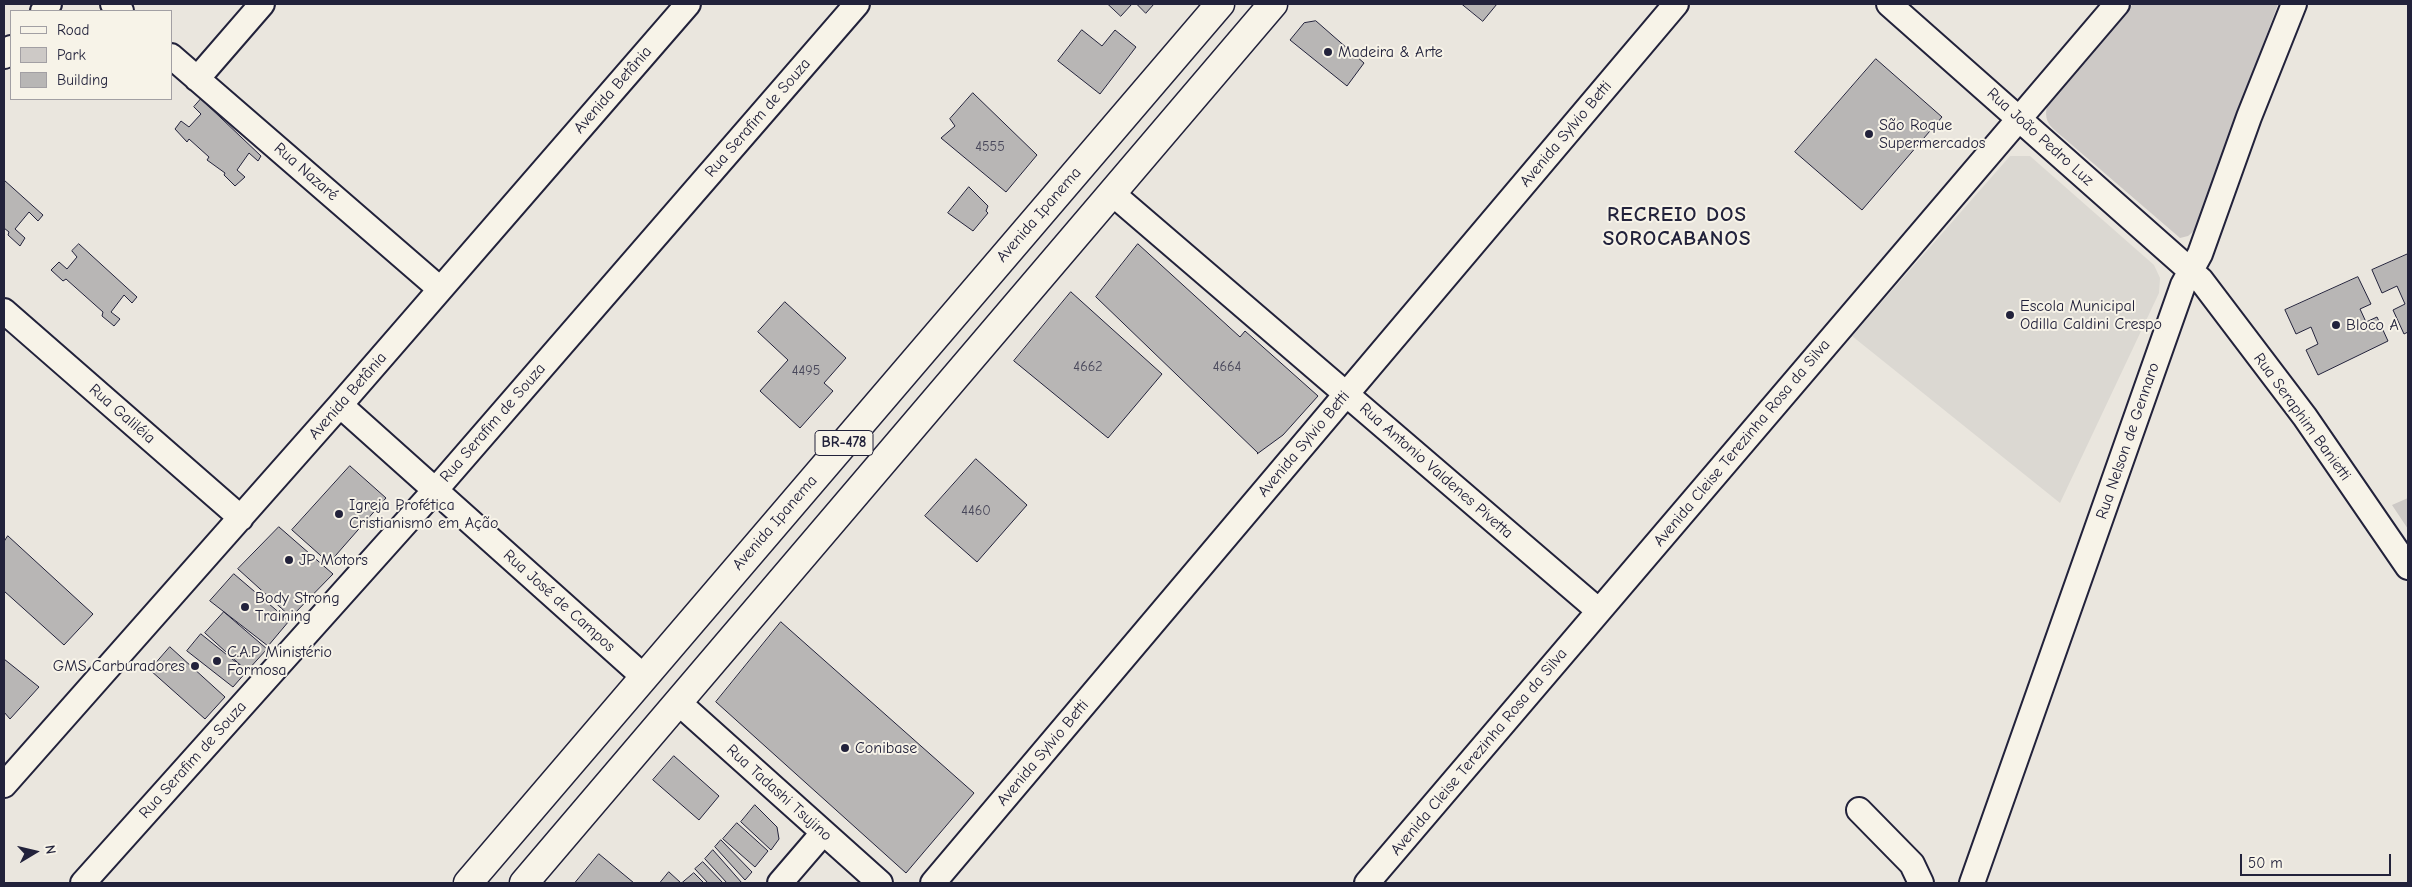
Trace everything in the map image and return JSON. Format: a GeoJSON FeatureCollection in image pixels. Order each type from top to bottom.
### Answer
{"type":"FeatureCollection","features":[{"type":"Feature","properties":{"kind":"main road","name":"Avenida Ipanema"},"geometry":{"type":"LineString","coordinates":[[468,883],[1220,4]]}},
{"type":"Feature","properties":{"kind":"main road","name":"BR-478"},"geometry":{"type":"LineString","coordinates":[[524,883],[1273,4]]}},
{"type":"Feature","properties":{"kind":"street"},"geometry":{"type":"LineString","coordinates":[[197,79],[262,4]]}},
{"type":"Feature","properties":{"kind":"street","name":"Avenida Betânia"},"geometry":{"type":"LineString","coordinates":[[4,785],[340,405],[688,4]]}},
{"type":"Feature","properties":{"kind":"street","name":"Rua Serafim de Souza"},"geometry":{"type":"LineString","coordinates":[[83,883],[435,489],[857,4]]}},
{"type":"Feature","properties":{"kind":"street","name":"Avenida Sylvio Betti"},"geometry":{"type":"LineString","coordinates":[[933,883],[1676,4]]}},
{"type":"Feature","properties":{"kind":"street","name":"Rua João Pedro Luz"},"geometry":{"type":"LineString","coordinates":[[1889,4],[2191,271]]}},
{"type":"Feature","properties":{"kind":"street","name":"Avenida Cleise Terezinha Rosa da Silva"},"geometry":{"type":"LineString","coordinates":[[1367,883],[2117,4]]}},
{"type":"Feature","properties":{"kind":"street","name":"Rua Nelson de Gennaro"},"geometry":{"type":"LineString","coordinates":[[1972,883],[2183,285],[2200,254],[2249,117],[2294,4]]}},
{"type":"Feature","properties":{"kind":"street","name":"Rua Nazaré"},"geometry":{"type":"LineString","coordinates":[[172,57],[440,289]]}},
{"type":"Feature","properties":{"kind":"street","name":"Rua Antonio Valdenes Pivetta"},"geometry":{"type":"LineString","coordinates":[[1113,194],[1599,611]]}},
{"type":"Feature","properties":{"kind":"street","name":"Rua Seraphim Banietti"},"geometry":{"type":"LineString","coordinates":[[2191,271],[2201,280],[2305,417],[2408,567]]}},
{"type":"Feature","properties":{"kind":"street","name":"Rua Galiléia"},"geometry":{"type":"LineString","coordinates":[[4,311],[240,518]]}},
{"type":"Feature","properties":{"kind":"street","name":"Rua José de Campos"},"geometry":{"type":"LineString","coordinates":[[340,405],[644,677]]}},
{"type":"Feature","properties":{"kind":"street","name":"Rua Tadashi Tsujino"},"geometry":{"type":"LineString","coordinates":[[678,703],[880,883]]}},
{"type":"Feature","properties":{"kind":"street"},"geometry":{"type":"LineString","coordinates":[[1859,810],[1912,864],[1920,883]]}},
{"type":"Feature","properties":{"kind":"street"},"geometry":{"type":"LineString","coordinates":[[780,883],[823,833]]}},
{"type":"Feature","properties":{"kind":"shaded area","name":"Escola Municipal Odilla Caldini Crespo"},"geometry":{"type":"Polygon","coordinates":[[[2010,156],[2030,156],[2154,265],[2160,278],[2159,293],[2060,503],[1852,336],[2010,156]]]}},
{"type":"Feature","properties":{"kind":"green space"},"geometry":{"type":"Polygon","coordinates":[[[2133,4],[2278,4],[2194,231],[2188,236],[2180,238],[2057,132],[2050,125],[2046,117],[2047,106],[2133,4]]]}},
{"type":"Feature","properties":{"kind":"green space"},"geometry":{"type":"Polygon","coordinates":[[[2408,498],[2408,529],[2392,505],[2408,498]]]}},
{"type":"Feature","properties":{"kind":"building"},"geometry":{"type":"Polygon","coordinates":[[[1108,4],[1132,4],[1121,16],[1108,4]]]}},
{"type":"Feature","properties":{"kind":"building"},"geometry":{"type":"Polygon","coordinates":[[[1137,4],[1154,4],[1146,13],[1137,4]]]}},
{"type":"Feature","properties":{"kind":"building"},"geometry":{"type":"Polygon","coordinates":[[[1462,4],[1497,4],[1483,21],[1462,4]]]}},
{"type":"Feature","properties":{"kind":"building","name":"Madeira & Arte"},"geometry":{"type":"Polygon","coordinates":[[[1316,21],[1364,63],[1347,86],[1290,40],[1304,23],[1316,21]]]}},
{"type":"Feature","properties":{"kind":"building"},"geometry":{"type":"Polygon","coordinates":[[[1082,30],[1102,46],[1115,30],[1136,47],[1100,94],[1058,61],[1082,30]]]}},
{"type":"Feature","properties":{"kind":"building","name":"São Roque Supermercados"},"geometry":{"type":"Polygon","coordinates":[[[1876,59],[1942,117],[1862,210],[1795,152],[1876,59]]]}},
{"type":"Feature","properties":{"kind":"building"},"geometry":{"type":"Polygon","coordinates":[[[973,93],[1037,155],[1006,192],[941,138],[955,126],[950,119],[973,93]]]}},
{"type":"Feature","properties":{"kind":"building"},"geometry":{"type":"Polygon","coordinates":[[[201,99],[261,156],[258,161],[249,153],[237,170],[245,177],[235,186],[224,175],[225,173],[207,160],[209,157],[189,139],[187,142],[175,129],[181,121],[189,127],[201,114],[194,107],[201,99]]]}},
{"type":"Feature","properties":{"kind":"building"},"geometry":{"type":"Polygon","coordinates":[[[4,180],[43,215],[38,221],[29,212],[15,229],[25,238],[20,246],[8,235],[9,232],[4,228],[4,180]]]}},
{"type":"Feature","properties":{"kind":"building"},"geometry":{"type":"Polygon","coordinates":[[[969,187],[988,206],[986,211],[988,213],[973,231],[948,213],[969,187]]]}},
{"type":"Feature","properties":{"kind":"building"},"geometry":{"type":"Polygon","coordinates":[[[79,244],[137,297],[132,303],[124,295],[111,312],[120,319],[114,326],[102,316],[103,312],[66,279],[63,281],[51,270],[59,262],[67,269],[77,257],[72,251],[79,244]]]}},
{"type":"Feature","properties":{"kind":"building"},"geometry":{"type":"Polygon","coordinates":[[[1138,244],[1240,337],[1245,331],[1318,396],[1283,435],[1257,454],[1096,297],[1138,244]]]}},
{"type":"Feature","properties":{"kind":"building"},"geometry":{"type":"Polygon","coordinates":[[[2408,254],[2408,332],[2404,334],[2393,310],[2405,304],[2397,286],[2382,293],[2372,270],[2408,254]]]}},
{"type":"Feature","properties":{"kind":"building","name":"Bloco A"},"geometry":{"type":"Polygon","coordinates":[[[2358,277],[2371,304],[2360,309],[2366,322],[2377,317],[2388,341],[2318,375],[2306,350],[2318,344],[2311,327],[2296,334],[2285,310],[2358,277]]]}},
{"type":"Feature","properties":{"kind":"building"},"geometry":{"type":"Polygon","coordinates":[[[1071,292],[1162,374],[1108,438],[1014,361],[1071,292]]]}},
{"type":"Feature","properties":{"kind":"building"},"geometry":{"type":"Polygon","coordinates":[[[785,302],[846,358],[824,383],[833,391],[800,428],[760,391],[788,360],[758,332],[785,302]]]}},
{"type":"Feature","properties":{"kind":"building"},"geometry":{"type":"Polygon","coordinates":[[[976,459],[1027,505],[977,562],[925,516],[976,459]]]}},
{"type":"Feature","properties":{"kind":"building","name":"Igreja Profética Cristianismo em Ação"},"geometry":{"type":"Polygon","coordinates":[[[350,466],[386,498],[329,563],[292,530],[350,466]]]}},
{"type":"Feature","properties":{"kind":"building"},"geometry":{"type":"Polygon","coordinates":[[[279,527],[333,574],[291,617],[238,569],[279,527]]]}},
{"type":"Feature","properties":{"kind":"building"},"geometry":{"type":"Polygon","coordinates":[[[8,536],[93,614],[64,645],[4,591],[4,542],[8,536]]]}},
{"type":"Feature","properties":{"kind":"building","name":"Body Strong Training"},"geometry":{"type":"Polygon","coordinates":[[[234,574],[289,621],[268,646],[210,601],[234,574]]]}},
{"type":"Feature","properties":{"kind":"building"},"geometry":{"type":"Polygon","coordinates":[[[224,612],[267,649],[247,671],[205,633],[224,612]]]}},
{"type":"Feature","properties":{"kind":"building","name":"Conibase"},"geometry":{"type":"Polygon","coordinates":[[[781,622],[974,793],[906,873],[716,702],[781,622]]]}},
{"type":"Feature","properties":{"kind":"building","name":"C.A.P Ministério Formosa"},"geometry":{"type":"Polygon","coordinates":[[[201,634],[247,671],[233,687],[187,651],[201,634]]]}},
{"type":"Feature","properties":{"kind":"building"},"geometry":{"type":"Polygon","coordinates":[[[170,647],[225,697],[205,719],[150,670],[170,647]]]}},
{"type":"Feature","properties":{"kind":"building"},"geometry":{"type":"Polygon","coordinates":[[[4,659],[39,687],[10,719],[4,712],[4,659]]]}},
{"type":"Feature","properties":{"kind":"building"},"geometry":{"type":"Polygon","coordinates":[[[674,756],[719,796],[699,820],[653,780],[674,756]]]}},
{"type":"Feature","properties":{"kind":"building"},"geometry":{"type":"Polygon","coordinates":[[[755,805],[777,827],[779,839],[771,850],[741,822],[755,805]]]}},
{"type":"Feature","properties":{"kind":"building"},"geometry":{"type":"Polygon","coordinates":[[[737,823],[768,851],[755,867],[723,839],[737,823]]]}},
{"type":"Feature","properties":{"kind":"building"},"geometry":{"type":"Polygon","coordinates":[[[721,840],[752,872],[745,880],[715,847],[721,840]]]}},
{"type":"Feature","properties":{"kind":"building"},"geometry":{"type":"Polygon","coordinates":[[[713,850],[742,883],[727,883],[705,859],[713,850]]]}},
{"type":"Feature","properties":{"kind":"building"},"geometry":{"type":"Polygon","coordinates":[[[599,854],[634,883],[575,883],[599,854]]]}},
{"type":"Feature","properties":{"kind":"building"},"geometry":{"type":"Polygon","coordinates":[[[703,862],[723,883],[708,883],[695,869],[703,862]]]}},
{"type":"Feature","properties":{"kind":"building"},"geometry":{"type":"Polygon","coordinates":[[[669,872],[681,883],[660,883],[669,872]]]}},
{"type":"Feature","properties":{"kind":"building"},"geometry":{"type":"Polygon","coordinates":[[[694,873],[704,883],[682,883],[694,873]]]}},
{"type":"Feature","properties":{"kind":"place","name":"Madeira & Arte"},"geometry":{"type":"Point","coordinates":[1328,52]}},
{"type":"Feature","properties":{"kind":"place","name":"São Roque Supermercados"},"geometry":{"type":"Point","coordinates":[1869,134]}},
{"type":"Feature","properties":{"kind":"place","name":"Escola Municipal Odilla Caldini Crespo"},"geometry":{"type":"Point","coordinates":[2010,315]}},
{"type":"Feature","properties":{"kind":"place","name":"Bloco A"},"geometry":{"type":"Point","coordinates":[2336,325]}},
{"type":"Feature","properties":{"kind":"place","name":"Igreja Profética Cristianismo em Ação"},"geometry":{"type":"Point","coordinates":[339,514]}},
{"type":"Feature","properties":{"kind":"place","name":"JP Motors"},"geometry":{"type":"Point","coordinates":[289,560]}},
{"type":"Feature","properties":{"kind":"place","name":"Body Strong Training"},"geometry":{"type":"Point","coordinates":[245,607]}},
{"type":"Feature","properties":{"kind":"place","name":"C.A.P Ministério Formosa"},"geometry":{"type":"Point","coordinates":[217,661]}},
{"type":"Feature","properties":{"kind":"place","name":"GMS Carburadores"},"geometry":{"type":"Point","coordinates":[195,666]}},
{"type":"Feature","properties":{"kind":"place","name":"Conibase"},"geometry":{"type":"Point","coordinates":[845,748]}},
{"type":"Feature","properties":{"kind":"district","name":"RECREIO DOS SOROCABANOS"},"geometry":{"type":"Point","coordinates":[1677,227]}}]}
